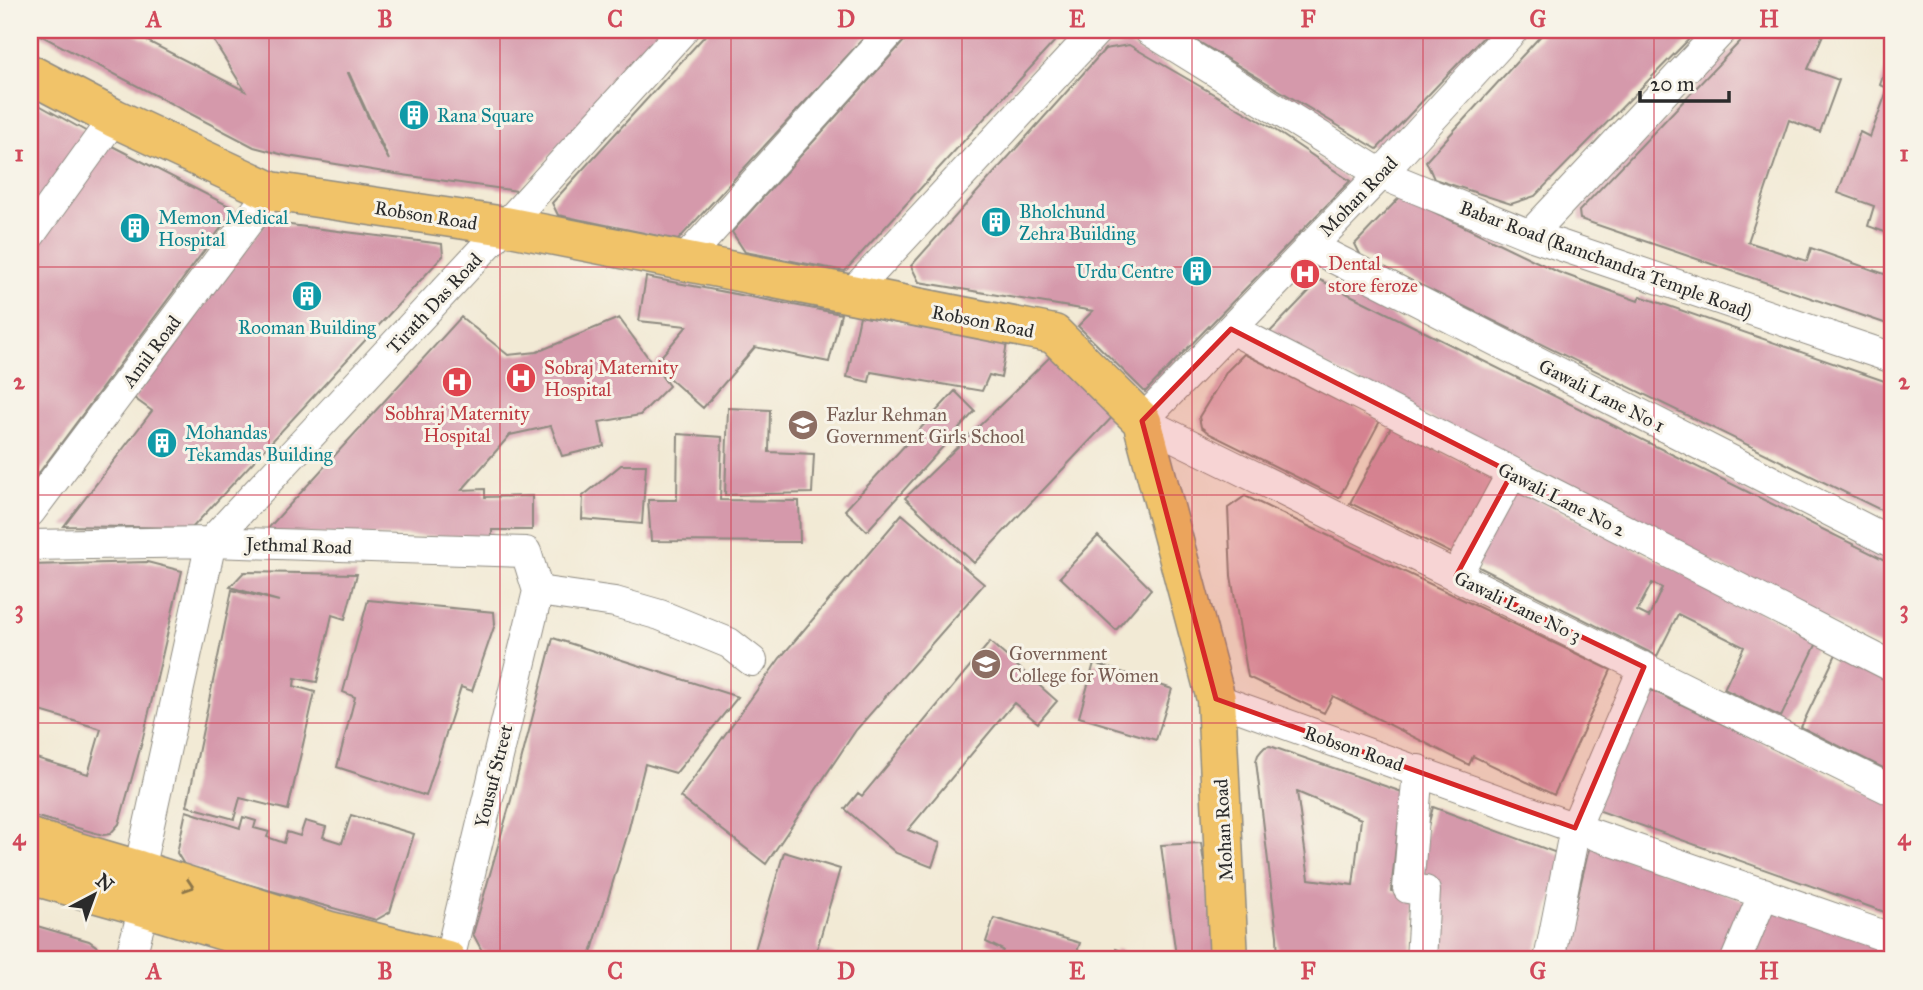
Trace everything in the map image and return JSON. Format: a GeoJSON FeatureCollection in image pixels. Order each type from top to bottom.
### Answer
{"type":"FeatureCollection","features":[{"type":"Feature","properties":{"kind":"main road","name":"Robson Road"},"geometry":{"type":"LineString","coordinates":[[30,74],[114,118],[271,191],[505,226],[1054,334],[1142,421]]}},
{"type":"Feature","properties":{"kind":"main road"},"geometry":{"type":"LineString","coordinates":[[1142,421],[1216,699]]}},
{"type":"Feature","properties":{"kind":"main road","name":"Mohan Road"},"geometry":{"type":"LineString","coordinates":[[1216,699],[1229,960]]}},
{"type":"Feature","properties":{"kind":"main road"},"geometry":{"type":"LineString","coordinates":[[30,838],[330,931],[448,960]]}},
{"type":"Feature","properties":{"kind":"main road"},"geometry":{"type":"LineString","coordinates":[[30,875],[320,960]]}},
{"type":"Feature","properties":{"kind":"street","name":"Tirath Das Road"},"geometry":{"type":"LineString","coordinates":[[211,542],[683,30]]}},
{"type":"Feature","properties":{"kind":"street"},"geometry":{"type":"LineString","coordinates":[[682,262],[892,30]]}},
{"type":"Feature","properties":{"kind":"street"},"geometry":{"type":"LineString","coordinates":[[850,295],[1097,30]]}},
{"type":"Feature","properties":{"kind":"street","name":"Babar Road (Ramchandra Temple Road)"},"geometry":{"type":"LineString","coordinates":[[1149,30],[1381,174],[1530,235],[1893,358]]}},
{"type":"Feature","properties":{"kind":"street","name":"Mohan Road"},"geometry":{"type":"LineString","coordinates":[[1142,421],[1381,174],[1513,30]]}},
{"type":"Feature","properties":{"kind":"street"},"geometry":{"type":"LineString","coordinates":[[1530,235],[1722,30]]}},
{"type":"Feature","properties":{"kind":"street"},"geometry":{"type":"LineString","coordinates":[[30,234],[114,118]]}},
{"type":"Feature","properties":{"kind":"street","name":"Amil Road"},"geometry":{"type":"LineString","coordinates":[[30,512],[271,191]]}},
{"type":"Feature","properties":{"kind":"street","name":"Gawali Lane No 1"},"geometry":{"type":"LineString","coordinates":[[1310,246],[1893,543]]}},
{"type":"Feature","properties":{"kind":"street","name":"Gawali Lane No 2"},"geometry":{"type":"LineString","coordinates":[[1231,329],[1893,667]]}},
{"type":"Feature","properties":{"kind":"street","name":"Gawali Lane No 3"},"geometry":{"type":"LineString","coordinates":[[1142,421],[1893,791]]}},
{"type":"Feature","properties":{"kind":"street"},"geometry":{"type":"LineString","coordinates":[[1456,576],[1512,473]]}},
{"type":"Feature","properties":{"kind":"street"},"geometry":{"type":"LineString","coordinates":[[139,870],[211,542]]}},
{"type":"Feature","properties":{"kind":"street","name":"Jethmal Road"},"geometry":{"type":"LineString","coordinates":[[30,545],[211,542],[526,552],[538,591]]}},
{"type":"Feature","properties":{"kind":"street"},"geometry":{"type":"LineString","coordinates":[[538,591],[615,602],[660,615],[729,643],[752,661]]}},
{"type":"Feature","properties":{"kind":"street","name":"Yousuf Street"},"geometry":{"type":"LineString","coordinates":[[448,960],[538,591]]}},
{"type":"Feature","properties":{"kind":"street"},"geometry":{"type":"LineString","coordinates":[[1549,960],[1576,828],[1644,667]]}},
{"type":"Feature","properties":{"kind":"street","name":"Robson Road"},"geometry":{"type":"LineString","coordinates":[[1216,699],[1893,939]]}},
{"type":"Feature","properties":{"kind":"street"},"geometry":{"type":"LineString","coordinates":[[1418,771],[1408,888],[1425,891],[1421,960]]}},
{"type":"Feature","properties":{"kind":"street"},"geometry":{"type":"LineString","coordinates":[[1736,960],[1763,893]]}},
{"type":"Feature","properties":{"kind":"street"},"geometry":{"type":"LineString","coordinates":[[130,960],[144,907]]}},
{"type":"Feature","properties":{"kind":"highlighted area"},"geometry":{"type":"Polygon","coordinates":[[[1231,329],[1512,473],[1456,576],[1644,667],[1575,828],[1216,699],[1142,421],[1231,329]]]}},
{"type":"Feature","properties":{"kind":"building"},"geometry":{"type":"Polygon","coordinates":[[[126,30],[245,91],[207,30],[665,30],[517,191],[288,156],[254,147],[34,32],[126,30]],[[349,73],[381,146],[389,160],[349,73]]]}},
{"type":"Feature","properties":{"kind":"building"},"geometry":{"type":"Polygon","coordinates":[[[710,30],[871,30],[678,240],[558,215],[552,203],[710,30]]]}},
{"type":"Feature","properties":{"kind":"building"},"geometry":{"type":"Polygon","coordinates":[[[914,30],[1065,30],[845,271],[745,252],[732,232],[914,30]]]}},
{"type":"Feature","properties":{"kind":"building"},"geometry":{"type":"Polygon","coordinates":[[[1179,30],[1490,30],[1377,149],[1179,30]]]}},
{"type":"Feature","properties":{"kind":"building"},"geometry":{"type":"Polygon","coordinates":[[[1546,30],[1698,30],[1535,196],[1511,204],[1434,179],[1426,161],[1546,30]]]}},
{"type":"Feature","properties":{"kind":"building"},"geometry":{"type":"Polygon","coordinates":[[[1751,30],[1825,30],[1808,69],[1839,80],[1820,132],[1789,120],[1748,242],[1807,261],[1811,248],[1893,277],[1893,326],[1580,219],[1579,211],[1751,30]]]}},
{"type":"Feature","properties":{"kind":"building"},"geometry":{"type":"Polygon","coordinates":[[[1129,45],[1272,128],[1350,181],[1145,392],[1078,326],[1093,311],[919,282],[911,266],[1105,49],[1129,45]]]}},
{"type":"Feature","properties":{"kind":"building"},"geometry":{"type":"Polygon","coordinates":[[[1893,48],[1893,235],[1868,226],[1874,206],[1838,193],[1860,132],[1870,137],[1888,88],[1880,85],[1893,48]]]}},
{"type":"Feature","properties":{"kind":"building"},"geometry":{"type":"Polygon","coordinates":[[[30,100],[89,133],[30,213],[30,100]]]}},
{"type":"Feature","properties":{"kind":"building"},"geometry":{"type":"Polygon","coordinates":[[[110,145],[235,209],[30,485],[30,255],[110,145]]]}},
{"type":"Feature","properties":{"kind":"building"},"geometry":{"type":"Polygon","coordinates":[[[1401,196],[1558,272],[1638,301],[1640,296],[1893,384],[1893,516],[1361,256],[1355,244],[1401,196]]]}},
{"type":"Feature","properties":{"kind":"building"},"geometry":{"type":"Polygon","coordinates":[[[266,222],[442,244],[443,256],[192,528],[64,526],[152,411],[134,398],[266,222]]]}},
{"type":"Feature","properties":{"kind":"building"},"geometry":{"type":"Polygon","coordinates":[[[646,277],[841,314],[829,362],[755,347],[703,408],[654,365],[687,326],[639,321],[646,277]]]}},
{"type":"Feature","properties":{"kind":"building"},"geometry":{"type":"Polygon","coordinates":[[[1320,280],[1893,564],[1893,654],[1267,335],[1320,280]]]}},
{"type":"Feature","properties":{"kind":"building"},"geometry":{"type":"Polygon","coordinates":[[[860,316],[1007,343],[1001,378],[989,375],[982,391],[871,372],[869,382],[847,377],[860,316]]]}},
{"type":"Feature","properties":{"kind":"building"},"geometry":{"type":"Polygon","coordinates":[[[461,317],[508,355],[537,352],[619,318],[669,386],[640,415],[599,422],[604,446],[562,456],[551,426],[510,435],[462,490],[485,489],[485,497],[532,496],[532,530],[492,530],[492,537],[263,534],[461,317]]]}},
{"type":"Feature","properties":{"kind":"building"},"geometry":{"type":"Polygon","coordinates":[[[1053,354],[1117,412],[974,563],[905,498],[1053,354]]]}},
{"type":"Feature","properties":{"kind":"building"},"geometry":{"type":"Polygon","coordinates":[[[1244,354],[1380,421],[1339,498],[1210,434],[1201,427],[1199,417],[1227,371],[1244,354]]]}},
{"type":"Feature","properties":{"kind":"building"},"geometry":{"type":"Polygon","coordinates":[[[955,391],[975,411],[867,531],[845,510],[955,391]]]}},
{"type":"Feature","properties":{"kind":"building"},"geometry":{"type":"Polygon","coordinates":[[[728,408],[770,410],[769,452],[814,454],[812,493],[725,495],[728,408]]]}},
{"type":"Feature","properties":{"kind":"building"},"geometry":{"type":"Polygon","coordinates":[[[1391,427],[1500,481],[1459,557],[1350,503],[1391,427]]]}},
{"type":"Feature","properties":{"kind":"building"},"geometry":{"type":"Polygon","coordinates":[[[678,434],[722,437],[720,500],[799,501],[800,542],[651,541],[648,500],[677,500],[678,434]]]}},
{"type":"Feature","properties":{"kind":"building"},"geometry":{"type":"Polygon","coordinates":[[[621,465],[646,465],[642,524],[582,519],[583,496],[621,465]]]}},
{"type":"Feature","properties":{"kind":"building"},"geometry":{"type":"Polygon","coordinates":[[[1513,488],[1818,641],[1781,717],[1724,689],[1744,647],[1678,614],[1657,656],[1471,563],[1513,488]],[[1652,583],[1637,611],[1649,617],[1662,588],[1652,583]]]}},
{"type":"Feature","properties":{"kind":"building"},"geometry":{"type":"Polygon","coordinates":[[[1245,496],[1611,670],[1554,795],[1473,756],[1469,765],[1333,696],[1324,713],[1248,677],[1231,576],[1228,508],[1245,496]]]}},
{"type":"Feature","properties":{"kind":"building"},"geometry":{"type":"Polygon","coordinates":[[[902,514],[984,584],[856,730],[766,864],[680,797],[780,658],[902,514]]]}},
{"type":"Feature","properties":{"kind":"building"},"geometry":{"type":"Polygon","coordinates":[[[1098,536],[1151,589],[1116,630],[1060,577],[1098,536]]]}},
{"type":"Feature","properties":{"kind":"building"},"geometry":{"type":"Polygon","coordinates":[[[147,562],[182,571],[142,742],[119,824],[110,834],[103,835],[30,815],[30,756],[88,774],[101,729],[30,708],[30,565],[147,562]]]}},
{"type":"Feature","properties":{"kind":"building"},"geometry":{"type":"Polygon","coordinates":[[[244,572],[357,574],[345,619],[332,615],[317,682],[295,678],[294,686],[315,692],[288,810],[240,798],[234,819],[187,806],[232,590],[279,601],[230,587],[244,572]]]}},
{"type":"Feature","properties":{"kind":"building"},"geometry":{"type":"Polygon","coordinates":[[[368,600],[494,612],[495,624],[472,691],[461,687],[426,796],[337,767],[355,697],[343,692],[368,600]]]}},
{"type":"Feature","properties":{"kind":"building"},"geometry":{"type":"Polygon","coordinates":[[[553,638],[738,697],[676,773],[645,764],[627,836],[589,960],[518,960],[482,951],[473,934],[553,638]]]}},
{"type":"Feature","properties":{"kind":"building"},"geometry":{"type":"Polygon","coordinates":[[[990,642],[1057,701],[1038,723],[1014,703],[908,830],[940,843],[932,867],[896,853],[845,809],[858,793],[862,796],[990,642]]]}},
{"type":"Feature","properties":{"kind":"building"},"geometry":{"type":"Polygon","coordinates":[[[1838,650],[1893,678],[1893,773],[1801,727],[1838,650]]]}},
{"type":"Feature","properties":{"kind":"building"},"geometry":{"type":"Polygon","coordinates":[[[1094,663],[1172,689],[1156,740],[1079,717],[1094,663]]]}},
{"type":"Feature","properties":{"kind":"building"},"geometry":{"type":"Polygon","coordinates":[[[1645,687],[1893,805],[1893,915],[1589,807],[1645,687]]]}},
{"type":"Feature","properties":{"kind":"building"},"geometry":{"type":"Polygon","coordinates":[[[1270,746],[1402,792],[1391,891],[1416,896],[1412,960],[1278,960],[1256,761],[1265,747],[1270,746]],[[1297,792],[1309,879],[1353,885],[1361,819],[1297,792]]]}},
{"type":"Feature","properties":{"kind":"building"},"geometry":{"type":"Polygon","coordinates":[[[1433,807],[1565,856],[1533,960],[1427,960],[1415,876],[1433,807]]]}},
{"type":"Feature","properties":{"kind":"building"},"geometry":{"type":"Polygon","coordinates":[[[186,811],[240,828],[243,817],[256,821],[254,828],[269,832],[267,837],[284,843],[287,832],[300,836],[305,821],[326,827],[323,837],[342,843],[351,815],[414,834],[390,912],[376,920],[185,866],[177,853],[186,811]]]}},
{"type":"Feature","properties":{"kind":"building"},"geometry":{"type":"Polygon","coordinates":[[[1201,843],[1217,952],[1176,956],[1161,845],[1201,843]]]}},
{"type":"Feature","properties":{"kind":"building"},"geometry":{"type":"Polygon","coordinates":[[[1590,845],[1748,902],[1724,960],[1586,960],[1564,952],[1590,845]]]}},
{"type":"Feature","properties":{"kind":"building"},"geometry":{"type":"Polygon","coordinates":[[[784,852],[840,869],[817,949],[851,960],[752,960],[784,852]]]}},
{"type":"Feature","properties":{"kind":"building"},"geometry":{"type":"Polygon","coordinates":[[[1772,908],[1893,948],[1893,960],[1751,960],[1772,908]]]}},
{"type":"Feature","properties":{"kind":"building"},"geometry":{"type":"Polygon","coordinates":[[[994,918],[1080,943],[1074,960],[1000,960],[1003,950],[986,942],[994,918]]]}},
{"type":"Feature","properties":{"kind":"building"},"geometry":{"type":"Polygon","coordinates":[[[30,924],[89,941],[96,946],[99,960],[30,960],[30,924]]]}},
{"type":"Feature","properties":{"kind":"building"},"geometry":{"type":"Polygon","coordinates":[[[1116,949],[1147,960],[1114,960],[1116,949]]]}},
{"type":"Feature","properties":{"kind":"place","name":"Rana Square"},"geometry":{"type":"Point","coordinates":[414,115]}},
{"type":"Feature","properties":{"kind":"place","name":"Bholchund Zehra Building"},"geometry":{"type":"Point","coordinates":[996,222]}},
{"type":"Feature","properties":{"kind":"place","name":"Memon Medical Hospital"},"geometry":{"type":"Point","coordinates":[135,228]}},
{"type":"Feature","properties":{"kind":"place","name":"Urdu Centre"},"geometry":{"type":"Point","coordinates":[1197,271]}},
{"type":"Feature","properties":{"kind":"place","name":"Dental store feroze"},"geometry":{"type":"Point","coordinates":[1305,274]}},
{"type":"Feature","properties":{"kind":"place","name":"Rooman Building"},"geometry":{"type":"Point","coordinates":[307,296]}},
{"type":"Feature","properties":{"kind":"place","name":"Sobraj Maternity Hospital"},"geometry":{"type":"Point","coordinates":[521,378]}},
{"type":"Feature","properties":{"kind":"place","name":"Sobhraj Maternity Hospital"},"geometry":{"type":"Point","coordinates":[457,382]}},
{"type":"Feature","properties":{"kind":"place","name":"Fazlur Rehman Government Girls School"},"geometry":{"type":"Point","coordinates":[803,425]}},
{"type":"Feature","properties":{"kind":"place","name":"Mohandas Tekamdas Building"},"geometry":{"type":"Point","coordinates":[162,443]}},
{"type":"Feature","properties":{"kind":"place","name":"Government College for Women"},"geometry":{"type":"Point","coordinates":[986,664]}}]}
